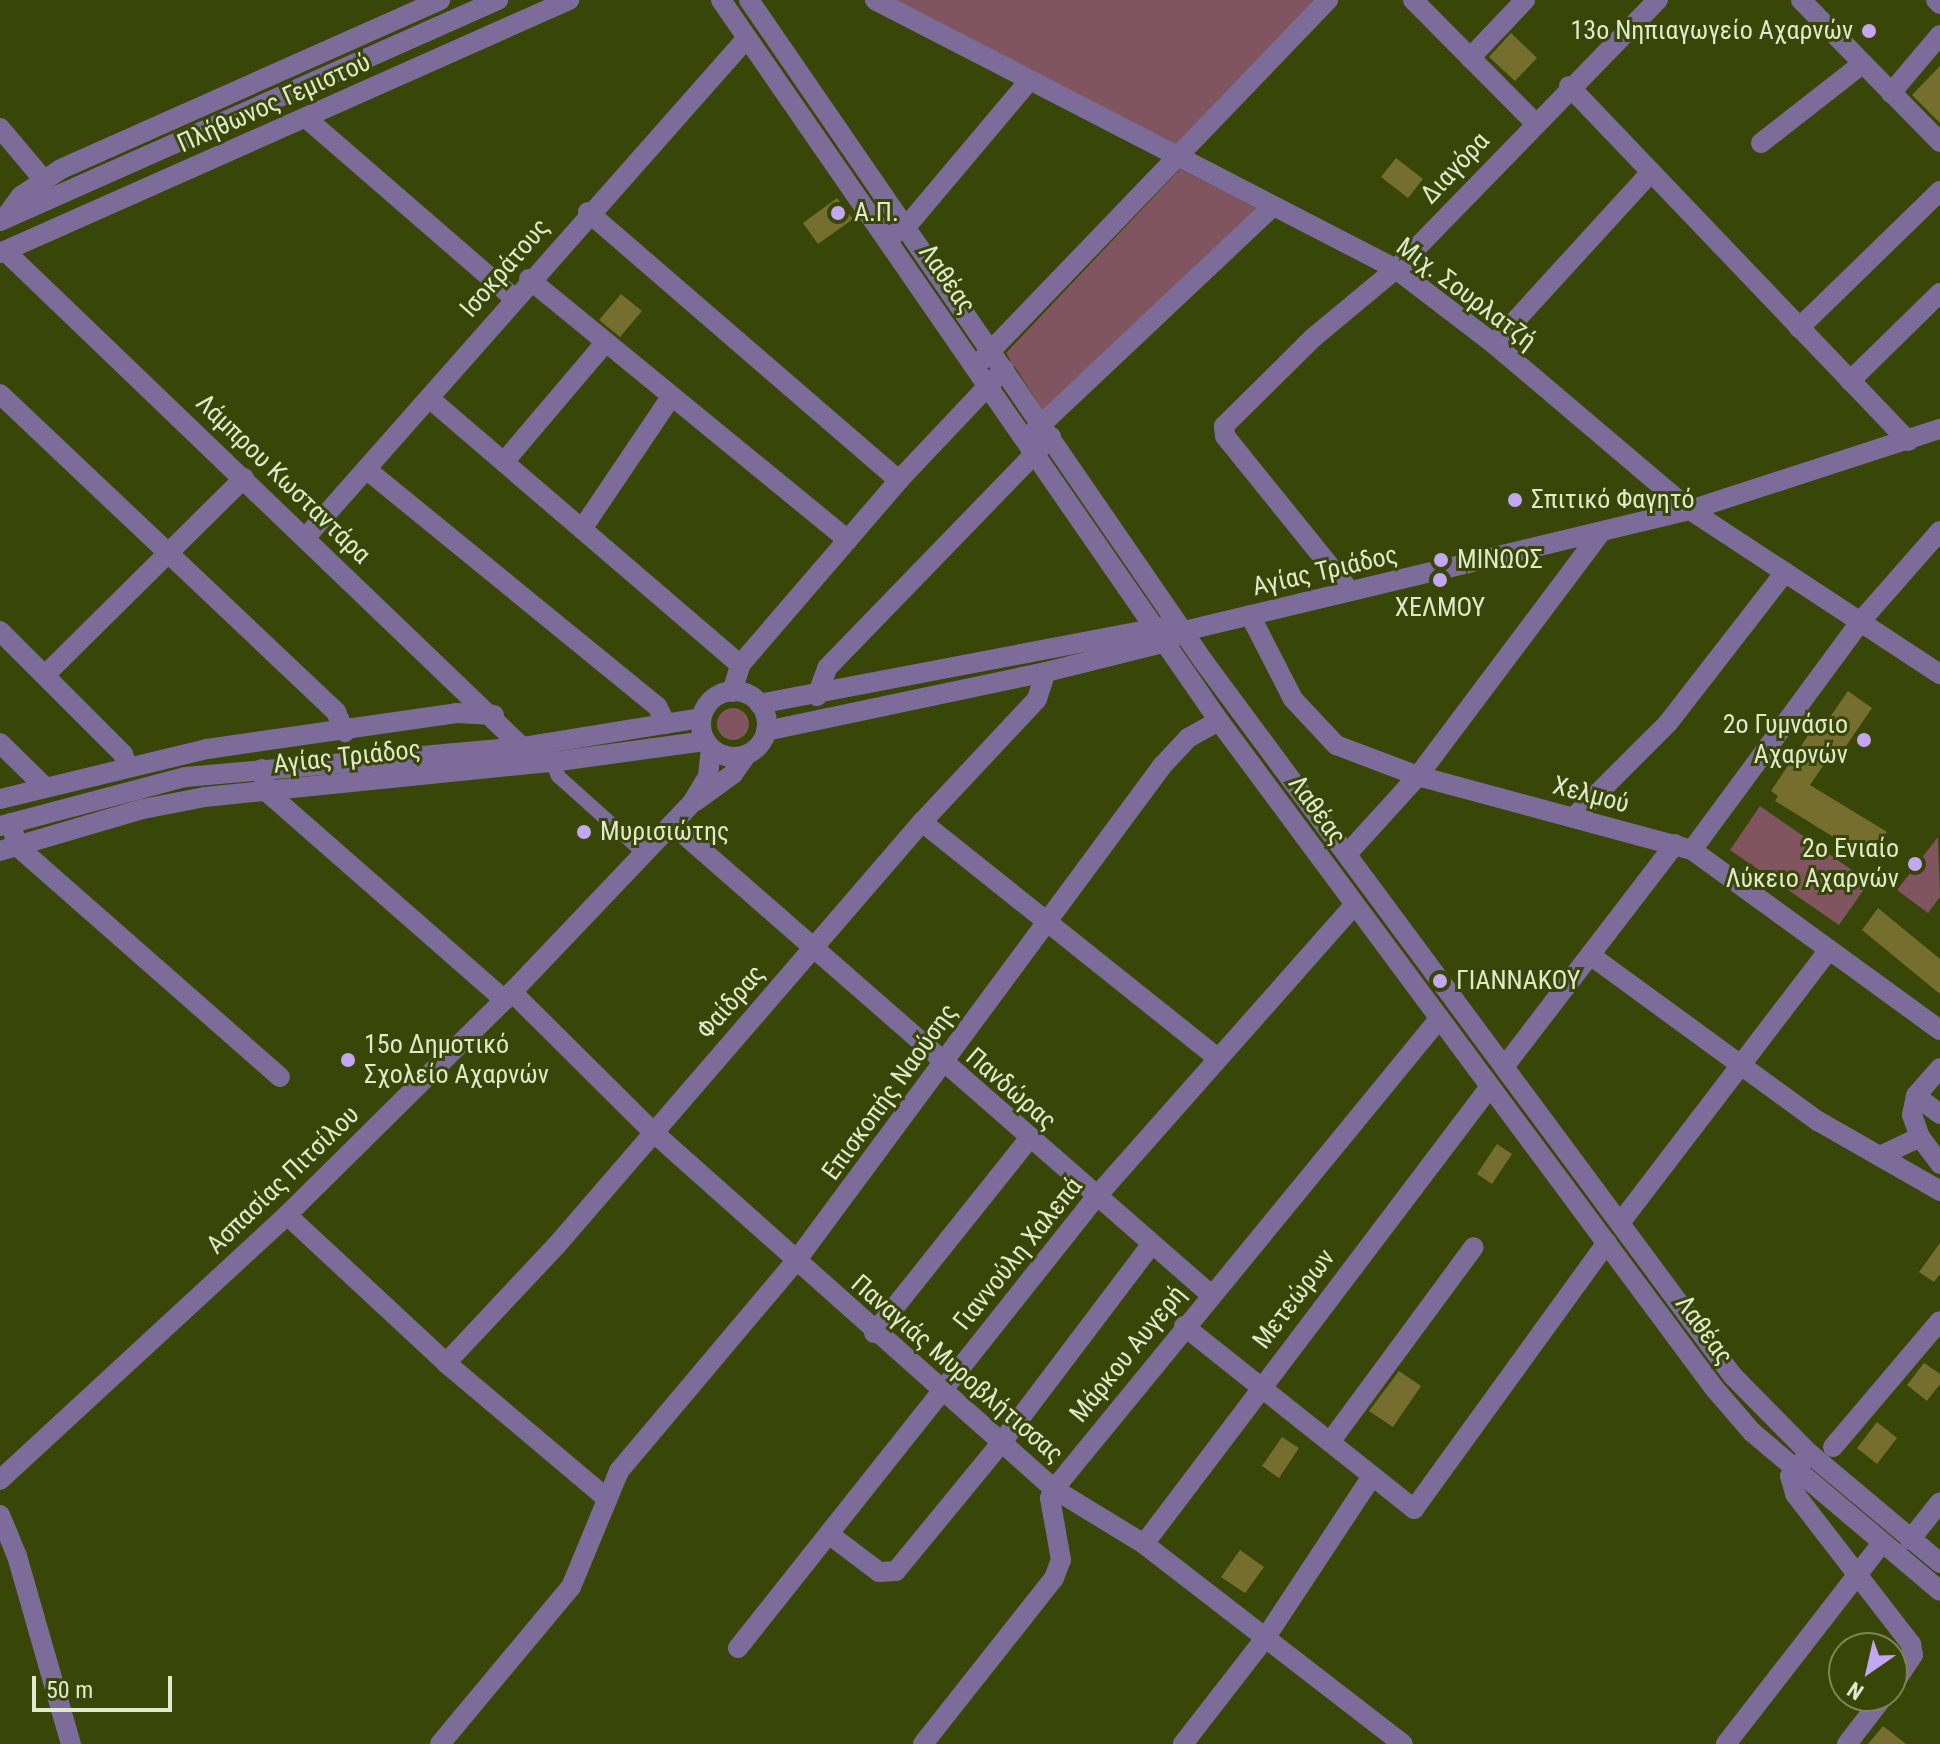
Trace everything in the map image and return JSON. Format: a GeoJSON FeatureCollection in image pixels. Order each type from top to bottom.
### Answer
{"type":"FeatureCollection","features":[{"type":"Feature","properties":{"kind":"street","name":"Πλήθωνος Γεμιστού"},"geometry":{"type":"LineString","coordinates":[[2,220],[43,179],[440,0]]}},
{"type":"Feature","properties":{"kind":"street","name":"Πλήθωνος Γεμιστού"},"geometry":{"type":"LineString","coordinates":[[2,220],[498,0]]}},
{"type":"Feature","properties":{"kind":"street","name":"Πλήθωνος Γεμιστού"},"geometry":{"type":"LineString","coordinates":[[2,252],[569,0]]}},
{"type":"Feature","properties":{"kind":"street","name":"Λαθέας"},"geometry":{"type":"LineString","coordinates":[[721,0],[976,366],[997,377]]}},
{"type":"Feature","properties":{"kind":"street","name":"Λαθέας"},"geometry":{"type":"LineString","coordinates":[[749,0],[991,351],[997,377],[1168,633],[1219,721],[1489,1088],[1733,1411],[1881,1544],[1940,1591]]}},
{"type":"Feature","properties":{"kind":"street","name":"Μιχ. Σουρλατζή"},"geometry":{"type":"LineString","coordinates":[[875,0],[1396,269],[1494,344],[1690,510],[1940,674]]}},
{"type":"Feature","properties":{"kind":"street"},"geometry":{"type":"LineString","coordinates":[[976,366],[1328,0]]}},
{"type":"Feature","properties":{"kind":"street"},"geometry":{"type":"LineString","coordinates":[[1413,0],[1534,122]]}},
{"type":"Feature","properties":{"kind":"street"},"geometry":{"type":"LineString","coordinates":[[1470,58],[1525,0]]}},
{"type":"Feature","properties":{"kind":"street","name":"Διαγόρα"},"geometry":{"type":"LineString","coordinates":[[1350,591],[1225,436],[1229,417],[1396,269],[1569,86],[1658,0]]}},
{"type":"Feature","properties":{"kind":"street"},"geometry":{"type":"LineString","coordinates":[[1801,0],[1940,142]]}},
{"type":"Feature","properties":{"kind":"street"},"geometry":{"type":"LineString","coordinates":[[1891,93],[1940,35]]}},
{"type":"Feature","properties":{"kind":"street","name":"Ισοκράτους"},"geometry":{"type":"LineString","coordinates":[[306,537],[588,212],[747,38]]}},
{"type":"Feature","properties":{"kind":"street"},"geometry":{"type":"LineString","coordinates":[[1761,143],[1862,64]]}},
{"type":"Feature","properties":{"kind":"street"},"geometry":{"type":"LineString","coordinates":[[887,238],[906,227],[1029,81]]}},
{"type":"Feature","properties":{"kind":"street"},"geometry":{"type":"LineString","coordinates":[[1569,86],[1908,441]]}},
{"type":"Feature","properties":{"kind":"street"},"geometry":{"type":"LineString","coordinates":[[306,118],[513,297]]}},
{"type":"Feature","properties":{"kind":"street"},"geometry":{"type":"LineString","coordinates":[[0,128],[43,179]]}},
{"type":"Feature","properties":{"kind":"street"},"geometry":{"type":"LineString","coordinates":[[1494,344],[1651,172]]}},
{"type":"Feature","properties":{"kind":"street"},"geometry":{"type":"LineString","coordinates":[[1799,328],[1940,191]]}},
{"type":"Feature","properties":{"kind":"street"},"geometry":{"type":"LineString","coordinates":[[817,696],[827,668],[1039,438],[1273,206]]}},
{"type":"Feature","properties":{"kind":"street"},"geometry":{"type":"LineString","coordinates":[[588,212],[899,480]]}},
{"type":"Feature","properties":{"kind":"street","name":"Λάμπρου Κωσταντάρα"},"geometry":{"type":"LineString","coordinates":[[2,252],[494,715],[522,747]]}},
{"type":"Feature","properties":{"kind":"street"},"geometry":{"type":"LineString","coordinates":[[529,279],[848,540]]}},
{"type":"Feature","properties":{"kind":"street"},"geometry":{"type":"LineString","coordinates":[[1850,381],[1940,293]]}},
{"type":"Feature","properties":{"kind":"street"},"geometry":{"type":"LineString","coordinates":[[504,462],[605,343]]}},
{"type":"Feature","properties":{"kind":"street"},"geometry":{"type":"LineString","coordinates":[[732,692],[740,665],[899,480],[997,377]]}},
{"type":"Feature","properties":{"kind":"street"},"geometry":{"type":"LineString","coordinates":[[0,394],[336,712],[345,732]]}},
{"type":"Feature","properties":{"kind":"street"},"geometry":{"type":"LineString","coordinates":[[582,529],[671,397]]}},
{"type":"Feature","properties":{"kind":"street"},"geometry":{"type":"LineString","coordinates":[[429,398],[740,665]]}},
{"type":"Feature","properties":{"kind":"street","name":"Αγίας Τριάδος"},"geometry":{"type":"LineString","coordinates":[[759,704],[1168,633],[1250,615],[1690,510],[1940,429]]}},
{"type":"Feature","properties":{"kind":"street","name":"Λαθέας"},"geometry":{"type":"LineString","coordinates":[[1039,438],[1168,633],[1347,854],[1733,1376],[1809,1453],[1940,1563]]}},
{"type":"Feature","properties":{"kind":"street"},"geometry":{"type":"LineString","coordinates":[[366,469],[657,706],[666,724]]}},
{"type":"Feature","properties":{"kind":"street"},"geometry":{"type":"LineString","coordinates":[[45,675],[244,478]]}},
{"type":"Feature","properties":{"kind":"street"},"geometry":{"type":"LineString","coordinates":[[1504,1067],[1590,955],[1683,847],[1860,622],[1940,531]]}},
{"type":"Feature","properties":{"kind":"street"},"geometry":{"type":"LineString","coordinates":[[1347,854],[1418,776],[1601,532]]}},
{"type":"Feature","properties":{"kind":"street"},"geometry":{"type":"LineString","coordinates":[[1574,817],[1668,723],[1785,572]]}},
{"type":"Feature","properties":{"kind":"street","name":"Χελμού"},"geometry":{"type":"LineString","coordinates":[[1250,615],[1311,723],[1356,757],[1683,847],[1940,1030]]}},
{"type":"Feature","properties":{"kind":"street"},"geometry":{"type":"LineString","coordinates":[[0,631],[123,754],[127,766]]}},
{"type":"Feature","properties":{"kind":"street","name":"Αγίας Τριάδος"},"geometry":{"type":"LineString","coordinates":[[766,731],[1046,672],[1168,633]]}},
{"type":"Feature","properties":{"kind":"street","name":"Φαίδρας"},"geometry":{"type":"LineString","coordinates":[[446,1363],[556,1246],[652,1131],[922,822],[1037,699],[1046,672]]}},
{"type":"Feature","properties":{"kind":"street"},"geometry":{"type":"LineString","coordinates":[[708,744],[701,718],[712,700],[732,692],[759,704],[766,731],[747,754]]}},
{"type":"Feature","properties":{"kind":"street","name":"Αγίας Τριάδος"},"geometry":{"type":"LineString","coordinates":[[0,799],[207,749],[345,732],[456,713],[494,715]]}},
{"type":"Feature","properties":{"kind":"street","name":"Αγίας Τριάδος"},"geometry":{"type":"LineString","coordinates":[[5,824],[186,777],[522,747],[550,753],[701,718]]}},
{"type":"Feature","properties":{"kind":"street","name":"Επισκοπής Ναούσης"},"geometry":{"type":"LineString","coordinates":[[440,1744],[571,1587],[605,1497],[619,1471],[796,1261],[1162,766],[1188,738],[1219,721]]}},
{"type":"Feature","properties":{"kind":"street"},"geometry":{"type":"LineString","coordinates":[[0,743],[45,787]]}},
{"type":"Feature","properties":{"kind":"street","name":"Αγίας Τριάδος"},"geometry":{"type":"LineString","coordinates":[[9,848],[143,809],[550,753],[708,744],[728,757],[747,754]]}},
{"type":"Feature","properties":{"kind":"street","name":"Ασπασίας Πιτσίλου"},"geometry":{"type":"LineString","coordinates":[[692,803],[708,776],[708,744]]}},
{"type":"Feature","properties":{"kind":"street"},"geometry":{"type":"LineString","coordinates":[[550,753],[558,776],[645,854]]}},
{"type":"Feature","properties":{"kind":"street","name":"Ασπασίας Πιτσίλου"},"geometry":{"type":"LineString","coordinates":[[0,1480],[287,1215],[508,996],[692,803],[733,774],[747,754]]}},
{"type":"Feature","properties":{"kind":"street"},"geometry":{"type":"LineString","coordinates":[[262,769],[267,792]]}},
{"type":"Feature","properties":{"kind":"street","name":"Παναγιάς Μυροβλήτισσας"},"geometry":{"type":"LineString","coordinates":[[267,792],[508,996],[874,1333],[1054,1489],[1144,1544],[1403,1744]]}},
{"type":"Feature","properties":{"kind":"street"},"geometry":{"type":"LineString","coordinates":[[922,822],[1216,1057]]}},
{"type":"Feature","properties":{"kind":"street"},"geometry":{"type":"LineString","coordinates":[[5,824],[9,848],[280,1077]]}},
{"type":"Feature","properties":{"kind":"street","name":"Πανδώρας"},"geometry":{"type":"LineString","coordinates":[[672,824],[1210,1294]]}},
{"type":"Feature","properties":{"kind":"street","name":"Γιαννούλη Χαλεπά"},"geometry":{"type":"LineString","coordinates":[[738,1648],[1096,1197],[1216,1057],[1354,905]]}},
{"type":"Feature","properties":{"kind":"street"},"geometry":{"type":"LineString","coordinates":[[1620,1223],[1829,950]]}},
{"type":"Feature","properties":{"kind":"street"},"geometry":{"type":"LineString","coordinates":[[1590,955],[1818,1121],[1940,1191]]}},
{"type":"Feature","properties":{"kind":"street","name":"Μάρκου Αυγερή"},"geometry":{"type":"LineString","coordinates":[[1054,1489],[1210,1294],[1439,1019]]}},
{"type":"Feature","properties":{"kind":"street"},"geometry":{"type":"LineString","coordinates":[[1940,1068],[1916,1096],[1912,1115],[1920,1137],[1940,1164]]}},
{"type":"Feature","properties":{"kind":"street","name":"Μετεώρων"},"geometry":{"type":"LineString","coordinates":[[1144,1544],[1260,1386],[1489,1088]]}},
{"type":"Feature","properties":{"kind":"street"},"geometry":{"type":"LineString","coordinates":[[1916,1096],[1940,1114]]}},
{"type":"Feature","properties":{"kind":"street"},"geometry":{"type":"LineString","coordinates":[[1880,1156],[1920,1137]]}},
{"type":"Feature","properties":{"kind":"street"},"geometry":{"type":"LineString","coordinates":[[874,1333],[1029,1139]]}},
{"type":"Feature","properties":{"kind":"street"},"geometry":{"type":"LineString","coordinates":[[287,1215],[446,1363],[605,1497]]}},
{"type":"Feature","properties":{"kind":"street"},"geometry":{"type":"LineString","coordinates":[[1184,1326],[1414,1509],[1607,1242]]}},
{"type":"Feature","properties":{"kind":"street"},"geometry":{"type":"LineString","coordinates":[[830,1535],[879,1572],[896,1571],[1002,1442],[1152,1244]]}},
{"type":"Feature","properties":{"kind":"street"},"geometry":{"type":"LineString","coordinates":[[1330,1442],[1474,1247]]}},
{"type":"Feature","properties":{"kind":"street"},"geometry":{"type":"LineString","coordinates":[[1833,1447],[1940,1321]]}},
{"type":"Feature","properties":{"kind":"street"},"geometry":{"type":"LineString","coordinates":[[1809,1453],[1790,1476],[1795,1494],[1859,1572],[1902,1632]]}},
{"type":"Feature","properties":{"kind":"street"},"geometry":{"type":"LineString","coordinates":[[1183,1744],[1266,1637],[1372,1476]]}},
{"type":"Feature","properties":{"kind":"street"},"geometry":{"type":"LineString","coordinates":[[923,1744],[1054,1578],[1061,1560],[1050,1498],[1054,1489]]}},
{"type":"Feature","properties":{"kind":"street"},"geometry":{"type":"LineString","coordinates":[[1910,1540],[1940,1502]]}},
{"type":"Feature","properties":{"kind":"street"},"geometry":{"type":"LineString","coordinates":[[0,1515],[17,1556],[71,1744]]}},
{"type":"Feature","properties":{"kind":"street"},"geometry":{"type":"LineString","coordinates":[[1726,1744],[1881,1544]]}},
{"type":"Feature","properties":{"kind":"street"},"geometry":{"type":"LineString","coordinates":[[1908,1640],[1913,1655],[1908,1664]]}},
{"type":"Feature","properties":{"kind":"street"},"geometry":{"type":"LineString","coordinates":[[1847,1744],[1872,1712]]}},
{"type":"Feature","properties":{"kind":"shaded area"},"geometry":{"type":"Polygon","coordinates":[[[895,0],[1315,0],[1175,145],[895,0]]]}},
{"type":"Feature","properties":{"kind":"shaded area"},"geometry":{"type":"Polygon","coordinates":[[[1180,169],[1258,209],[1044,412],[1006,353],[1180,169]]]}},
{"type":"Feature","properties":{"kind":"shaded area"},"geometry":{"type":"Polygon","coordinates":[[[733,708],[744,713],[749,724],[744,735],[733,740],[722,735],[717,724],[722,713],[733,708]]]}},
{"type":"Feature","properties":{"kind":"shaded area"},"geometry":{"type":"Polygon","coordinates":[[[1760,806],[1869,882],[1839,925],[1730,850],[1760,806]]]}},
{"type":"Feature","properties":{"kind":"shaded area"},"geometry":{"type":"Polygon","coordinates":[[[1938,837],[1940,897],[1928,913],[1897,890],[1938,837]]]}},
{"type":"Feature","properties":{"kind":"building"},"geometry":{"type":"Polygon","coordinates":[[[1511,33],[1537,58],[1515,81],[1489,57],[1511,33]]]}},
{"type":"Feature","properties":{"kind":"building"},"geometry":{"type":"Polygon","coordinates":[[[1940,66],[1940,123],[1912,95],[1940,66]]]}},
{"type":"Feature","properties":{"kind":"building"},"geometry":{"type":"Polygon","coordinates":[[[1396,158],[1423,179],[1408,198],[1381,177],[1396,158]]]}},
{"type":"Feature","properties":{"kind":"building"},"geometry":{"type":"Polygon","coordinates":[[[837,198],[853,219],[818,244],[803,223],[837,198]]]}},
{"type":"Feature","properties":{"kind":"building"},"geometry":{"type":"Polygon","coordinates":[[[621,294],[642,311],[620,337],[599,320],[621,294]]]}},
{"type":"Feature","properties":{"kind":"building"},"geometry":{"type":"Polygon","coordinates":[[[1848,691],[1872,708],[1842,752],[1836,747],[1810,785],[1887,832],[1869,859],[1775,801],[1778,796],[1771,791],[1819,719],[1826,723],[1848,691]]]}},
{"type":"Feature","properties":{"kind":"building"},"geometry":{"type":"Polygon","coordinates":[[[1878,908],[1940,959],[1940,994],[1862,930],[1878,908]]]}},
{"type":"Feature","properties":{"kind":"building"},"geometry":{"type":"Polygon","coordinates":[[[1497,1144],[1512,1154],[1492,1184],[1477,1174],[1497,1144]]]}},
{"type":"Feature","properties":{"kind":"building"},"geometry":{"type":"Polygon","coordinates":[[[1940,1243],[1940,1274],[1934,1282],[1919,1272],[1940,1243]]]}},
{"type":"Feature","properties":{"kind":"building"},"geometry":{"type":"Polygon","coordinates":[[[1924,1363],[1940,1374],[1940,1384],[1927,1401],[1907,1385],[1924,1363]]]}},
{"type":"Feature","properties":{"kind":"building"},"geometry":{"type":"Polygon","coordinates":[[[1399,1371],[1421,1386],[1393,1427],[1369,1411],[1399,1371]]]}},
{"type":"Feature","properties":{"kind":"building"},"geometry":{"type":"Polygon","coordinates":[[[1877,1422],[1897,1438],[1877,1464],[1857,1448],[1877,1422]]]}},
{"type":"Feature","properties":{"kind":"building"},"geometry":{"type":"Polygon","coordinates":[[[1282,1437],[1299,1448],[1279,1478],[1262,1466],[1282,1437]]]}},
{"type":"Feature","properties":{"kind":"building"},"geometry":{"type":"Polygon","coordinates":[[[1240,1550],[1264,1567],[1245,1593],[1221,1577],[1240,1550]]]}},
{"type":"Feature","properties":{"kind":"building"},"geometry":{"type":"Polygon","coordinates":[[[1883,1726],[1906,1744],[1868,1744],[1883,1726]]]}},
{"type":"Feature","properties":{"kind":"place","name":"13ο Νηπιαγωγείο Αχαρνών"},"geometry":{"type":"Point","coordinates":[1869,31]}},
{"type":"Feature","properties":{"kind":"place","name":"Α.Π."},"geometry":{"type":"Point","coordinates":[838,213]}},
{"type":"Feature","properties":{"kind":"place","name":"Σπιτικό Φαγητό"},"geometry":{"type":"Point","coordinates":[1515,500]}},
{"type":"Feature","properties":{"kind":"place","name":"ΜΙΝΩΟΣ"},"geometry":{"type":"Point","coordinates":[1441,560]}},
{"type":"Feature","properties":{"kind":"place","name":"ΧΕΛΜΟΥ"},"geometry":{"type":"Point","coordinates":[1440,580]}},
{"type":"Feature","properties":{"kind":"place","name":"2ο Γυμνάσιο Αχαρνών"},"geometry":{"type":"Point","coordinates":[1864,740]}},
{"type":"Feature","properties":{"kind":"place","name":"Μυρισιώτης"},"geometry":{"type":"Point","coordinates":[584,832]}},
{"type":"Feature","properties":{"kind":"place","name":"2ο Ενιαίο Λύκειο Αχαρνών"},"geometry":{"type":"Point","coordinates":[1915,864]}},
{"type":"Feature","properties":{"kind":"place","name":"ΓΙΑΝΝΑΚΟΥ"},"geometry":{"type":"Point","coordinates":[1440,981]}},
{"type":"Feature","properties":{"kind":"place","name":"15ο Δημοτικό Σχολείο Αχαρνών"},"geometry":{"type":"Point","coordinates":[348,1060]}}]}
